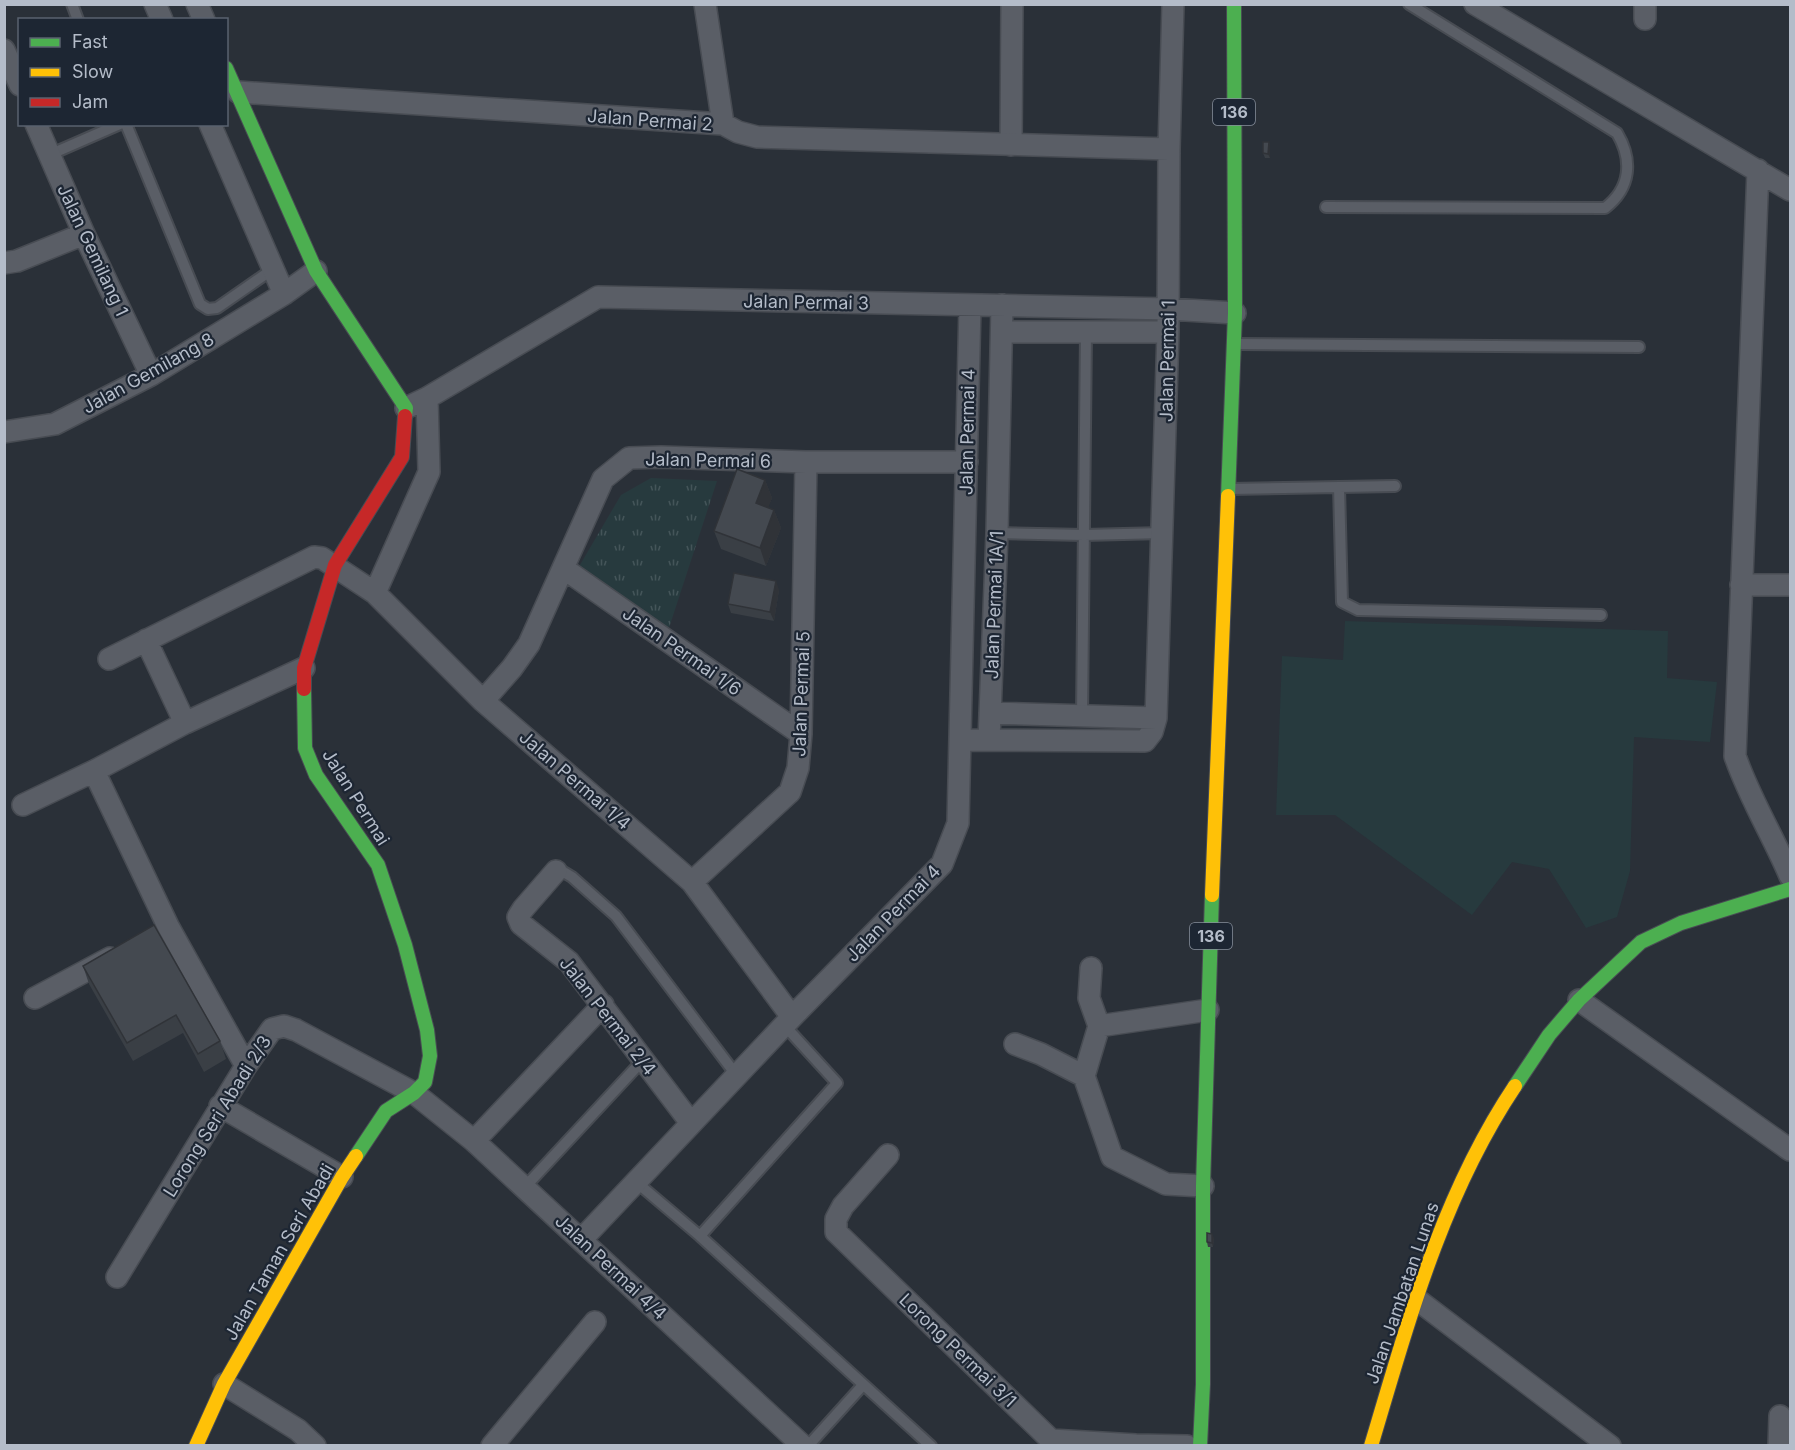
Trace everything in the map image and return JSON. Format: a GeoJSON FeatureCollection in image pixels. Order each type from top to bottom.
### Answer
{"type":"FeatureCollection","features":[{"type":"Feature","properties":{"kind":"main road","name":"136"},"geometry":{"type":"LineString","coordinates":[[1200,1446],[1203,1384],[1203,1186],[1208,1010],[1235,313],[1234,4]]}},
{"type":"Feature","properties":{"kind":"main road"},"geometry":{"type":"LineString","coordinates":[[228,72],[316,271],[406,408]]}},
{"type":"Feature","properties":{"kind":"main road","name":"Jalan Permai"},"geometry":{"type":"LineString","coordinates":[[406,408],[402,457],[335,565],[304,668],[304,748],[316,775],[378,865],[405,945],[424,1019],[429,1056],[424,1082],[414,1093]]}},
{"type":"Feature","properties":{"kind":"main road","name":"Jalan Jambatan Lunas"},"geometry":{"type":"LineString","coordinates":[[1371,1446],[1415,1299],[1446,1215],[1492,1120],[1549,1035],[1579,1000],[1641,942],[1681,923],[1791,890]]}},
{"type":"Feature","properties":{"kind":"main road","name":"Jalan Taman Seri Abadi"},"geometry":{"type":"LineString","coordinates":[[196,1446],[224,1384],[342,1177],[386,1111],[414,1093]]}},
{"type":"Feature","properties":{"kind":"street"},"geometry":{"type":"LineString","coordinates":[[155,4],[161,18]]}},
{"type":"Feature","properties":{"kind":"street"},"geometry":{"type":"LineString","coordinates":[[196,4],[203,18]]}},
{"type":"Feature","properties":{"kind":"street"},"geometry":{"type":"LineString","coordinates":[[705,4],[723,124]]}},
{"type":"Feature","properties":{"kind":"street"},"geometry":{"type":"LineString","coordinates":[[1011,145],[1012,4]]}},
{"type":"Feature","properties":{"kind":"street","name":"Jalan Permai 1"},"geometry":{"type":"LineString","coordinates":[[1156,718],[1169,309],[1169,149],[1173,4]]}},
{"type":"Feature","properties":{"kind":"street"},"geometry":{"type":"LineString","coordinates":[[1475,4],[1791,189]]}},
{"type":"Feature","properties":{"kind":"street"},"geometry":{"type":"LineString","coordinates":[[4,50],[18,81]]}},
{"type":"Feature","properties":{"kind":"street","name":"Jalan Permai 2"},"geometry":{"type":"LineString","coordinates":[[238,92],[723,124],[738,132],[757,137],[1169,149]]}},
{"type":"Feature","properties":{"kind":"street","name":"Jalan Gemilang 1"},"geometry":{"type":"LineString","coordinates":[[37,126],[84,234],[151,375]]}},
{"type":"Feature","properties":{"kind":"street"},"geometry":{"type":"LineString","coordinates":[[211,126],[284,294]]}},
{"type":"Feature","properties":{"kind":"street"},"geometry":{"type":"LineString","coordinates":[[1758,170],[1735,756],[1741,775],[1782,831],[1791,876]]}},
{"type":"Feature","properties":{"kind":"street"},"geometry":{"type":"LineString","coordinates":[[4,263],[17,261],[84,234]]}},
{"type":"Feature","properties":{"kind":"street","name":"Jalan Gemilang 8"},"geometry":{"type":"LineString","coordinates":[[4,432],[55,424],[151,375],[284,294],[316,271]]}},
{"type":"Feature","properties":{"kind":"street","name":"Jalan Permai 3"},"geometry":{"type":"LineString","coordinates":[[406,408],[428,398],[598,297],[1169,309],[1235,313]]}},
{"type":"Feature","properties":{"kind":"street","name":"Jalan Permai 4"},"geometry":{"type":"LineString","coordinates":[[582,1239],[691,1122],[942,864],[958,823],[970,305]]}},
{"type":"Feature","properties":{"kind":"street","name":"Jalan Permai 1A/1"},"geometry":{"type":"LineString","coordinates":[[989,740],[1002,305]]}},
{"type":"Feature","properties":{"kind":"street"},"geometry":{"type":"LineString","coordinates":[[1002,332],[1168,332]]}},
{"type":"Feature","properties":{"kind":"street"},"geometry":{"type":"LineString","coordinates":[[375,592],[429,472],[428,398]]}},
{"type":"Feature","properties":{"kind":"street","name":"Jalan Permai 6"},"geometry":{"type":"LineString","coordinates":[[483,701],[512,668],[529,644],[603,479],[629,458],[806,462],[967,462]]}},
{"type":"Feature","properties":{"kind":"street","name":"Jalan Permai 5"},"geometry":{"type":"LineString","coordinates":[[692,882],[789,792],[798,768],[801,734],[806,462]]}},
{"type":"Feature","properties":{"kind":"street"},"geometry":{"type":"LineString","coordinates":[[109,659],[314,557],[322,558],[335,565]]}},
{"type":"Feature","properties":{"kind":"street","name":"Jalan Permai 1/4"},"geometry":{"type":"LineString","coordinates":[[335,565],[375,592],[483,701],[692,882],[789,1021]]}},
{"type":"Feature","properties":{"kind":"street","name":"Jalan Permai 1/6"},"geometry":{"type":"LineString","coordinates":[[563,568],[801,734]]}},
{"type":"Feature","properties":{"kind":"street"},"geometry":{"type":"LineString","coordinates":[[1741,585],[1791,585]]}},
{"type":"Feature","properties":{"kind":"street"},"geometry":{"type":"LineString","coordinates":[[146,640],[185,723]]}},
{"type":"Feature","properties":{"kind":"street"},"geometry":{"type":"LineString","coordinates":[[22,805],[94,771],[185,723],[304,668]]}},
{"type":"Feature","properties":{"kind":"street"},"geometry":{"type":"LineString","coordinates":[[960,740],[1145,741],[1152,732],[1156,718],[990,714]]}},
{"type":"Feature","properties":{"kind":"street"},"geometry":{"type":"LineString","coordinates":[[94,771],[168,926],[246,1066]]}},
{"type":"Feature","properties":{"kind":"street","name":"Jalan Permai 2/4"},"geometry":{"type":"LineString","coordinates":[[556,871],[523,909],[518,917],[521,924],[569,962],[691,1122]]}},
{"type":"Feature","properties":{"kind":"street"},"geometry":{"type":"LineString","coordinates":[[148,937],[168,926]]}},
{"type":"Feature","properties":{"kind":"street"},"geometry":{"type":"LineString","coordinates":[[35,998],[128,948]]}},
{"type":"Feature","properties":{"kind":"street"},"geometry":{"type":"LineString","coordinates":[[1091,968],[1089,998],[1099,1026],[1083,1076],[1112,1157],[1166,1184],[1203,1186]]}},
{"type":"Feature","properties":{"kind":"street"},"geometry":{"type":"LineString","coordinates":[[1579,1000],[1791,1150]]}},
{"type":"Feature","properties":{"kind":"street"},"geometry":{"type":"LineString","coordinates":[[474,1141],[603,1005]]}},
{"type":"Feature","properties":{"kind":"street"},"geometry":{"type":"LineString","coordinates":[[1099,1026],[1208,1010]]}},
{"type":"Feature","properties":{"kind":"street","name":"Lorong Seri Abadi 2/3"},"geometry":{"type":"LineString","coordinates":[[117,1277],[220,1107],[272,1029],[284,1026],[296,1030],[414,1093]]}},
{"type":"Feature","properties":{"kind":"street"},"geometry":{"type":"LineString","coordinates":[[1015,1044],[1041,1054],[1083,1076]]}},
{"type":"Feature","properties":{"kind":"street","name":"Jalan Permai 4/4"},"geometry":{"type":"LineString","coordinates":[[414,1093],[474,1141],[805,1446]]}},
{"type":"Feature","properties":{"kind":"street"},"geometry":{"type":"LineString","coordinates":[[220,1107],[342,1177]]}},
{"type":"Feature","properties":{"kind":"street","name":"Lorong Permai 3/1"},"geometry":{"type":"LineString","coordinates":[[888,1155],[843,1206],[836,1219],[836,1232],[1051,1443],[1187,1446]]}},
{"type":"Feature","properties":{"kind":"street"},"geometry":{"type":"LineString","coordinates":[[1415,1299],[1610,1446]]}},
{"type":"Feature","properties":{"kind":"street"},"geometry":{"type":"LineString","coordinates":[[492,1446],[595,1322]]}},
{"type":"Feature","properties":{"kind":"street"},"geometry":{"type":"LineString","coordinates":[[224,1384],[298,1430],[315,1446]]}},
{"type":"Feature","properties":{"kind":"street"},"geometry":{"type":"LineString","coordinates":[[1779,1446],[1780,1416]]}},
{"type":"Feature","properties":{"kind":"lane"},"geometry":{"type":"LineString","coordinates":[[1326,207],[1605,208],[1617,200],[1627,179],[1625,147],[1617,133],[1409,4]]}},
{"type":"Feature","properties":{"kind":"lane"},"geometry":{"type":"LineString","coordinates":[[49,155],[115,126]]}},
{"type":"Feature","properties":{"kind":"lane"},"geometry":{"type":"LineString","coordinates":[[127,126],[200,304],[208,309],[217,308],[273,269]]}},
{"type":"Feature","properties":{"kind":"lane"},"geometry":{"type":"LineString","coordinates":[[1082,716],[1086,332]]}},
{"type":"Feature","properties":{"kind":"lane"},"geometry":{"type":"LineString","coordinates":[[1234,344],[1639,347]]}},
{"type":"Feature","properties":{"kind":"lane"},"geometry":{"type":"LineString","coordinates":[[1228,489],[1395,486]]}},
{"type":"Feature","properties":{"kind":"lane"},"geometry":{"type":"LineString","coordinates":[[1339,487],[1342,602],[1349,607],[1358,610],[1601,615]]}},
{"type":"Feature","properties":{"kind":"lane"},"geometry":{"type":"LineString","coordinates":[[997,532],[1083,535],[1163,533]]}},
{"type":"Feature","properties":{"kind":"lane"},"geometry":{"type":"LineString","coordinates":[[556,871],[562,870],[572,877],[616,916],[737,1077]]}},
{"type":"Feature","properties":{"kind":"lane"},"geometry":{"type":"LineString","coordinates":[[700,1236],[837,1083],[789,1021]]}},
{"type":"Feature","properties":{"kind":"lane"},"geometry":{"type":"LineString","coordinates":[[524,1188],[643,1060]]}},
{"type":"Feature","properties":{"kind":"lane"},"geometry":{"type":"LineString","coordinates":[[635,1181],[700,1236],[931,1446]]}},
{"type":"Feature","properties":{"kind":"lane"},"geometry":{"type":"LineString","coordinates":[[805,1446],[863,1385]]}},
{"type":"Feature","properties":{"kind":"green space"},"geometry":{"type":"Polygon","coordinates":[[[651,478],[717,481],[667,634],[577,570],[621,495],[651,478]]]}},
{"type":"Feature","properties":{"kind":"green space"},"geometry":{"type":"Polygon","coordinates":[[[1345,621],[1668,631],[1667,678],[1717,682],[1710,742],[1634,737],[1630,871],[1617,917],[1586,928],[1549,869],[1512,862],[1472,915],[1335,815],[1276,815],[1282,656],[1343,660],[1345,621]]]}},
{"type":"Feature","properties":{"kind":"building"},"geometry":{"type":"Polygon","coordinates":[[[1263,142],[1269,142],[1268,154],[1263,153],[1263,142]]]}},
{"type":"Feature","properties":{"kind":"building"},"geometry":{"type":"Polygon","coordinates":[[[737,469],[765,480],[756,503],[774,510],[760,548],[714,531],[737,469]]]}},
{"type":"Feature","properties":{"kind":"building"},"geometry":{"type":"Polygon","coordinates":[[[734,573],[776,581],[770,612],[728,604],[734,573]]]}},
{"type":"Feature","properties":{"kind":"building"},"geometry":{"type":"Polygon","coordinates":[[[154,925],[220,1041],[198,1054],[176,1015],[127,1043],[83,966],[154,925]]]}},
{"type":"Feature","properties":{"kind":"building"},"geometry":{"type":"Polygon","coordinates":[[[1207,1233],[1212,1234],[1212,1243],[1207,1242],[1207,1233]]]}},
{"type":"Feature","properties":{"kind":"traffic: fast"},"geometry":{"type":"LineString","coordinates":[[1228,496],[1235,313],[1234,4]]}},
{"type":"Feature","properties":{"kind":"traffic: fast"},"geometry":{"type":"LineString","coordinates":[[228,73],[316,271],[406,408],[405,416]]}},
{"type":"Feature","properties":{"kind":"traffic: fast"},"geometry":{"type":"LineString","coordinates":[[304,689],[305,748],[316,775],[378,865],[405,945],[427,1030],[430,1056],[425,1082],[414,1093],[386,1111],[356,1156]]}},
{"type":"Feature","properties":{"kind":"traffic: fast"},"geometry":{"type":"LineString","coordinates":[[1515,1086],[1549,1035],[1579,1000],[1641,942],[1681,923],[1790,889]]}},
{"type":"Feature","properties":{"kind":"traffic: fast"},"geometry":{"type":"LineString","coordinates":[[1200,1446],[1203,1384],[1203,1186],[1212,895]]}},
{"type":"Feature","properties":{"kind":"traffic: slow"},"geometry":{"type":"LineString","coordinates":[[1212,895],[1228,496]]}},
{"type":"Feature","properties":{"kind":"traffic: slow"},"geometry":{"type":"LineString","coordinates":[[1371,1446],[1414,1306],[1447,1215],[1489,1128],[1515,1086]]}},
{"type":"Feature","properties":{"kind":"traffic: slow"},"geometry":{"type":"LineString","coordinates":[[196,1446],[224,1384],[356,1156]]}},
{"type":"Feature","properties":{"kind":"traffic: jam"},"geometry":{"type":"LineString","coordinates":[[304,689],[304,668],[335,565],[402,457],[405,416]]}}]}
